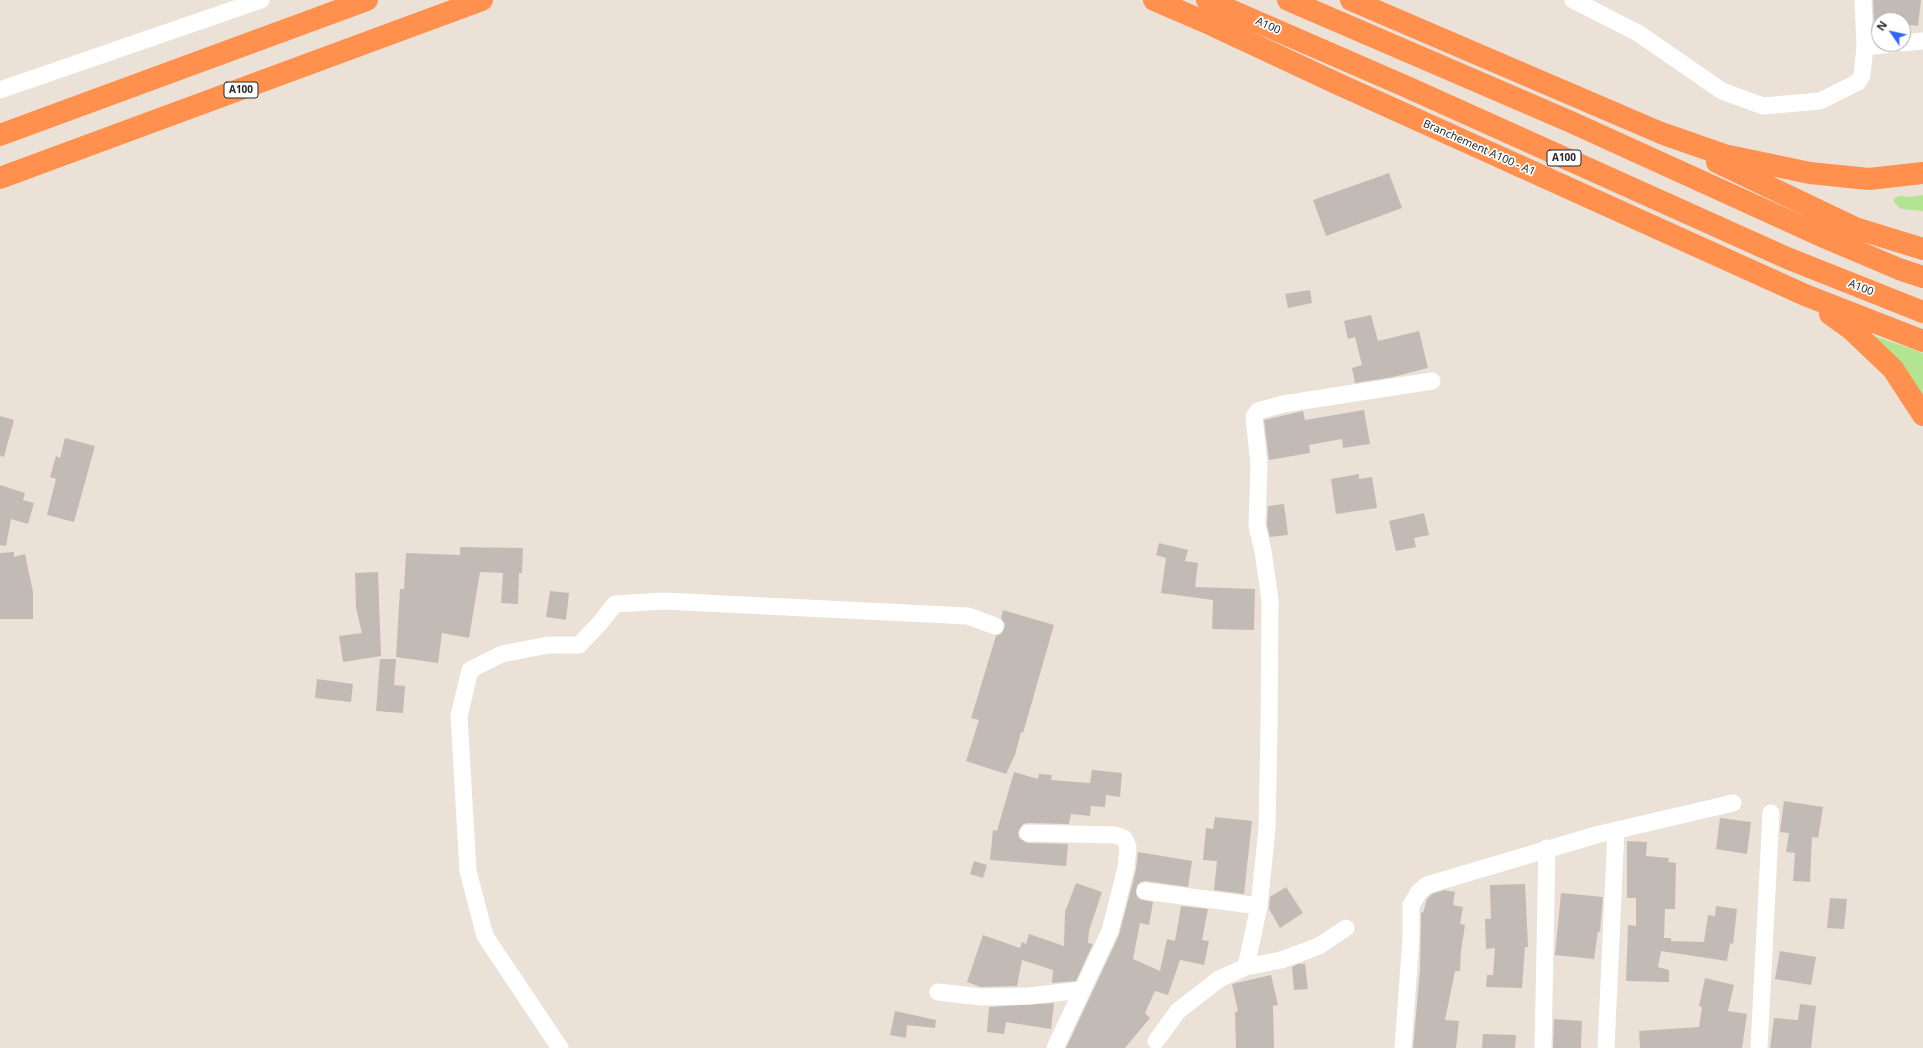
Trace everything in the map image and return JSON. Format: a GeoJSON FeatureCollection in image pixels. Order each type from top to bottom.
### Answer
{"type":"FeatureCollection","features":[{"type":"Feature","properties":{"kind":"highway"},"geometry":{"type":"LineString","coordinates":[[0,135],[367,0]]}},
{"type":"Feature","properties":{"kind":"highway","name":"A100"},"geometry":{"type":"LineString","coordinates":[[0,178],[482,0]]}},
{"type":"Feature","properties":{"kind":"highway","name":"Branchement A100 - A1"},"geometry":{"type":"LineString","coordinates":[[1154,0],[1212,24],[1336,83],[1805,295]]}},
{"type":"Feature","properties":{"kind":"highway","name":"A100"},"geometry":{"type":"LineString","coordinates":[[1207,0],[1414,90],[1787,258],[1923,312]]}},
{"type":"Feature","properties":{"kind":"highway"},"geometry":{"type":"LineString","coordinates":[[1288,0],[1571,122],[1841,244],[1899,269],[1923,277]]}},
{"type":"Feature","properties":{"kind":"highway"},"geometry":{"type":"LineString","coordinates":[[1351,0],[1661,134],[1748,178],[1855,228],[1923,249]]}},
{"type":"Feature","properties":{"kind":"highway"},"geometry":{"type":"LineString","coordinates":[[1661,134],[1724,155],[1810,172],[1869,179],[1923,173]]}},
{"type":"Feature","properties":{"kind":"highway"},"geometry":{"type":"LineString","coordinates":[[1805,295],[1923,341]]}},
{"type":"Feature","properties":{"kind":"highway"},"geometry":{"type":"LineString","coordinates":[[1805,295],[1852,329],[1875,350],[1893,369],[1923,415]]}},
{"type":"Feature","properties":{"kind":"street"},"geometry":{"type":"LineString","coordinates":[[0,90],[261,0]]}},
{"type":"Feature","properties":{"kind":"street"},"geometry":{"type":"LineString","coordinates":[[1573,0],[1638,33],[1722,91],[1764,106],[1820,101],[1858,82],[1862,74],[1865,47],[1863,0]]}},
{"type":"Feature","properties":{"kind":"street"},"geometry":{"type":"LineString","coordinates":[[1911,42],[1923,41]]}},
{"type":"Feature","properties":{"kind":"street"},"geometry":{"type":"LineString","coordinates":[[1865,47],[1871,46]]}},
{"type":"Feature","properties":{"kind":"street"},"geometry":{"type":"LineString","coordinates":[[1246,967],[1259,906],[1267,829],[1270,600],[1263,551],[1257,526],[1259,466],[1254,417],[1258,411],[1283,404],[1432,381]]}},
{"type":"Feature","properties":{"kind":"street"},"geometry":{"type":"LineString","coordinates":[[560,1048],[485,936],[468,871],[459,716],[470,670],[502,654],[548,645],[579,645],[600,623],[615,604],[664,601],[968,616],[995,626]]}},
{"type":"Feature","properties":{"kind":"street"},"geometry":{"type":"LineString","coordinates":[[1403,1048],[1411,938],[1411,906],[1419,892],[1427,885],[1547,848],[1616,830],[1733,804]]}},
{"type":"Feature","properties":{"kind":"street"},"geometry":{"type":"LineString","coordinates":[[1759,1048],[1771,813]]}},
{"type":"Feature","properties":{"kind":"street"},"geometry":{"type":"LineString","coordinates":[[1606,1048],[1616,830]]}},
{"type":"Feature","properties":{"kind":"street"},"geometry":{"type":"LineString","coordinates":[[1028,832],[1114,835],[1124,838],[1128,847],[1126,868],[1110,931],[1055,1048]]}},
{"type":"Feature","properties":{"kind":"street"},"geometry":{"type":"LineString","coordinates":[[1543,1048],[1547,848]]}},
{"type":"Feature","properties":{"kind":"street"},"geometry":{"type":"LineString","coordinates":[[1145,891],[1259,906]]}},
{"type":"Feature","properties":{"kind":"street"},"geometry":{"type":"LineString","coordinates":[[1153,1046],[1178,1011],[1219,979],[1246,967],[1281,960],[1319,946],[1346,928]]}},
{"type":"Feature","properties":{"kind":"street"},"geometry":{"type":"LineString","coordinates":[[938,992],[981,997],[1029,996],[1081,990]]}},
{"type":"Feature","properties":{"kind":"green space"},"geometry":{"type":"Polygon","coordinates":[[[1923,195],[1923,211],[1901,209],[1894,202],[1894,198],[1900,196],[1911,197],[1923,195]]]}},
{"type":"Feature","properties":{"kind":"green space"},"geometry":{"type":"Polygon","coordinates":[[[1866,333],[1923,353],[1923,398],[1866,333]]]}},
{"type":"Feature","properties":{"kind":"building"},"geometry":{"type":"Polygon","coordinates":[[[1873,0],[1921,0],[1918,26],[1911,25],[1911,12],[1874,12],[1873,0]]]}},
{"type":"Feature","properties":{"kind":"building"},"geometry":{"type":"Polygon","coordinates":[[[1389,173],[1402,208],[1326,236],[1313,200],[1389,173]]]}},
{"type":"Feature","properties":{"kind":"building"},"geometry":{"type":"Polygon","coordinates":[[[1310,290],[1312,303],[1288,308],[1285,294],[1310,290]]]}},
{"type":"Feature","properties":{"kind":"building"},"geometry":{"type":"Polygon","coordinates":[[[1371,315],[1378,341],[1419,331],[1428,368],[1393,377],[1355,383],[1352,368],[1362,365],[1355,337],[1348,339],[1344,321],[1371,315]]]}},
{"type":"Feature","properties":{"kind":"building"},"geometry":{"type":"Polygon","coordinates":[[[1364,410],[1370,444],[1343,448],[1342,439],[1309,445],[1310,453],[1269,460],[1264,420],[1303,411],[1305,420],[1364,410]]]}},
{"type":"Feature","properties":{"kind":"building"},"geometry":{"type":"Polygon","coordinates":[[[0,416],[14,420],[4,457],[0,456],[0,416]]]}},
{"type":"Feature","properties":{"kind":"building"},"geometry":{"type":"Polygon","coordinates":[[[65,438],[95,446],[74,522],[47,515],[56,479],[50,477],[56,456],[60,458],[65,438]]]}},
{"type":"Feature","properties":{"kind":"building"},"geometry":{"type":"Polygon","coordinates":[[[1359,474],[1359,479],[1372,477],[1377,508],[1336,514],[1331,479],[1359,474]]]}},
{"type":"Feature","properties":{"kind":"building"},"geometry":{"type":"Polygon","coordinates":[[[0,485],[25,493],[23,500],[34,503],[28,524],[11,519],[6,546],[0,545],[0,485]]]}},
{"type":"Feature","properties":{"kind":"building"},"geometry":{"type":"Polygon","coordinates":[[[1284,504],[1288,535],[1270,537],[1267,525],[1268,506],[1284,504]]]}},
{"type":"Feature","properties":{"kind":"building"},"geometry":{"type":"Polygon","coordinates":[[[1424,513],[1429,535],[1414,538],[1416,547],[1396,551],[1389,521],[1424,513]]]}},
{"type":"Feature","properties":{"kind":"building"},"geometry":{"type":"Polygon","coordinates":[[[1159,543],[1188,550],[1185,561],[1198,563],[1195,587],[1255,589],[1254,630],[1212,629],[1213,600],[1161,593],[1166,558],[1156,555],[1159,543]]]}},
{"type":"Feature","properties":{"kind":"building"},"geometry":{"type":"Polygon","coordinates":[[[460,547],[523,548],[522,573],[519,573],[518,604],[501,603],[503,573],[480,572],[469,638],[442,633],[438,663],[396,657],[400,589],[404,589],[406,553],[460,555],[460,547]]]}},
{"type":"Feature","properties":{"kind":"building"},"geometry":{"type":"Polygon","coordinates":[[[14,552],[14,557],[25,554],[33,592],[33,619],[0,619],[0,553],[14,552]]]}},
{"type":"Feature","properties":{"kind":"building"},"geometry":{"type":"Polygon","coordinates":[[[378,572],[381,656],[343,662],[339,636],[362,633],[356,608],[355,573],[378,572]]]}},
{"type":"Feature","properties":{"kind":"building"},"geometry":{"type":"Polygon","coordinates":[[[550,591],[569,593],[566,620],[546,617],[550,591]]]}},
{"type":"Feature","properties":{"kind":"building"},"geometry":{"type":"Polygon","coordinates":[[[1003,610],[1054,625],[1023,733],[1021,732],[1015,755],[1006,774],[966,761],[979,720],[971,718],[996,636],[1001,634],[1004,629],[1005,624],[1001,618],[1003,610]]]}},
{"type":"Feature","properties":{"kind":"building"},"geometry":{"type":"Polygon","coordinates":[[[380,659],[396,659],[394,685],[405,686],[403,713],[376,711],[380,659]]]}},
{"type":"Feature","properties":{"kind":"building"},"geometry":{"type":"Polygon","coordinates":[[[317,679],[353,684],[351,702],[315,698],[317,679]]]}},
{"type":"Feature","properties":{"kind":"building"},"geometry":{"type":"Polygon","coordinates":[[[1092,770],[1122,773],[1120,797],[1106,795],[1105,807],[1091,806],[1090,816],[1071,814],[1069,824],[1028,823],[1023,824],[1018,832],[1019,838],[1027,843],[1068,844],[1066,866],[990,860],[993,830],[997,831],[1014,772],[1038,779],[1039,774],[1052,775],[1051,780],[1090,783],[1092,770]]]}},
{"type":"Feature","properties":{"kind":"building"},"geometry":{"type":"Polygon","coordinates":[[[1784,801],[1823,807],[1818,838],[1812,837],[1810,882],[1793,881],[1795,853],[1786,852],[1789,833],[1780,832],[1784,801]]]}},
{"type":"Feature","properties":{"kind":"building"},"geometry":{"type":"Polygon","coordinates":[[[1215,817],[1252,821],[1244,894],[1214,890],[1217,861],[1203,860],[1206,828],[1213,829],[1215,817]]]}},
{"type":"Feature","properties":{"kind":"building"},"geometry":{"type":"Polygon","coordinates":[[[1720,818],[1751,822],[1747,854],[1716,849],[1720,818]]]}},
{"type":"Feature","properties":{"kind":"building"},"geometry":{"type":"Polygon","coordinates":[[[1627,841],[1647,842],[1646,856],[1669,858],[1668,862],[1676,863],[1675,909],[1665,909],[1664,938],[1671,938],[1671,941],[1704,942],[1708,915],[1715,916],[1716,906],[1737,909],[1733,944],[1730,943],[1727,961],[1661,951],[1658,967],[1669,970],[1669,982],[1626,981],[1628,925],[1636,926],[1636,898],[1627,898],[1627,841]]]}},
{"type":"Feature","properties":{"kind":"building"},"geometry":{"type":"Polygon","coordinates":[[[1138,852],[1192,861],[1188,887],[1146,881],[1137,885],[1136,894],[1139,899],[1153,902],[1149,925],[1140,923],[1133,959],[1160,971],[1167,939],[1175,941],[1181,906],[1208,909],[1202,940],[1209,941],[1204,965],[1180,960],[1168,995],[1155,991],[1145,1013],[1150,1018],[1125,1048],[1066,1048],[1119,935],[1136,870],[1138,852]]]}},
{"type":"Feature","properties":{"kind":"building"},"geometry":{"type":"Polygon","coordinates":[[[974,861],[987,865],[983,878],[970,874],[974,861]]]}},
{"type":"Feature","properties":{"kind":"building"},"geometry":{"type":"Polygon","coordinates":[[[1076,883],[1102,892],[1089,931],[1088,943],[1093,944],[1076,981],[1052,983],[1053,970],[1022,960],[1017,986],[981,987],[967,982],[983,935],[1020,948],[1022,942],[1026,944],[1029,934],[1064,946],[1065,912],[1076,883]]]}},
{"type":"Feature","properties":{"kind":"building"},"geometry":{"type":"Polygon","coordinates":[[[1525,884],[1528,947],[1525,947],[1522,988],[1486,987],[1487,975],[1493,975],[1495,948],[1486,949],[1485,919],[1491,919],[1490,885],[1525,884]]]}},
{"type":"Feature","properties":{"kind":"building"},"geometry":{"type":"Polygon","coordinates":[[[1286,887],[1303,913],[1280,928],[1269,909],[1270,897],[1286,887]]]}},
{"type":"Feature","properties":{"kind":"building"},"geometry":{"type":"Polygon","coordinates":[[[1444,890],[1455,892],[1453,905],[1463,907],[1460,924],[1465,925],[1460,971],[1455,971],[1445,1020],[1459,1021],[1456,1048],[1413,1048],[1420,970],[1421,912],[1423,913],[1427,899],[1432,894],[1444,890]]]}},
{"type":"Feature","properties":{"kind":"building"},"geometry":{"type":"Polygon","coordinates":[[[1561,893],[1603,897],[1600,932],[1598,931],[1594,959],[1555,955],[1561,893]]]}},
{"type":"Feature","properties":{"kind":"building"},"geometry":{"type":"Polygon","coordinates":[[[1830,898],[1847,899],[1844,929],[1827,928],[1830,898]]]}},
{"type":"Feature","properties":{"kind":"building"},"geometry":{"type":"Polygon","coordinates":[[[1780,951],[1816,957],[1811,985],[1775,979],[1780,951]]]}},
{"type":"Feature","properties":{"kind":"building"},"geometry":{"type":"Polygon","coordinates":[[[1298,964],[1305,964],[1308,989],[1294,990],[1292,967],[1298,964]]]}},
{"type":"Feature","properties":{"kind":"building"},"geometry":{"type":"Polygon","coordinates":[[[1271,975],[1278,1005],[1273,1006],[1274,1048],[1236,1048],[1235,1012],[1238,1011],[1232,984],[1271,975]]]}},
{"type":"Feature","properties":{"kind":"building"},"geometry":{"type":"Polygon","coordinates":[[[1705,978],[1734,985],[1728,1011],[1747,1014],[1742,1048],[1640,1048],[1639,1031],[1699,1027],[1702,1007],[1699,1006],[1705,978]]]}},
{"type":"Feature","properties":{"kind":"building"},"geometry":{"type":"Polygon","coordinates":[[[1054,1003],[1051,1029],[1006,1022],[1004,1034],[987,1032],[989,1007],[1054,1003]]]}},
{"type":"Feature","properties":{"kind":"building"},"geometry":{"type":"Polygon","coordinates":[[[1800,1004],[1816,1006],[1811,1048],[1770,1048],[1774,1018],[1798,1020],[1800,1004]]]}},
{"type":"Feature","properties":{"kind":"building"},"geometry":{"type":"Polygon","coordinates":[[[895,1011],[936,1020],[935,1028],[907,1025],[906,1038],[890,1035],[895,1011]]]}},
{"type":"Feature","properties":{"kind":"building"},"geometry":{"type":"Polygon","coordinates":[[[1554,1019],[1582,1021],[1581,1048],[1553,1048],[1554,1019]]]}},
{"type":"Feature","properties":{"kind":"building"},"geometry":{"type":"Polygon","coordinates":[[[1483,1034],[1516,1035],[1515,1048],[1482,1048],[1483,1034]]]}}]}
